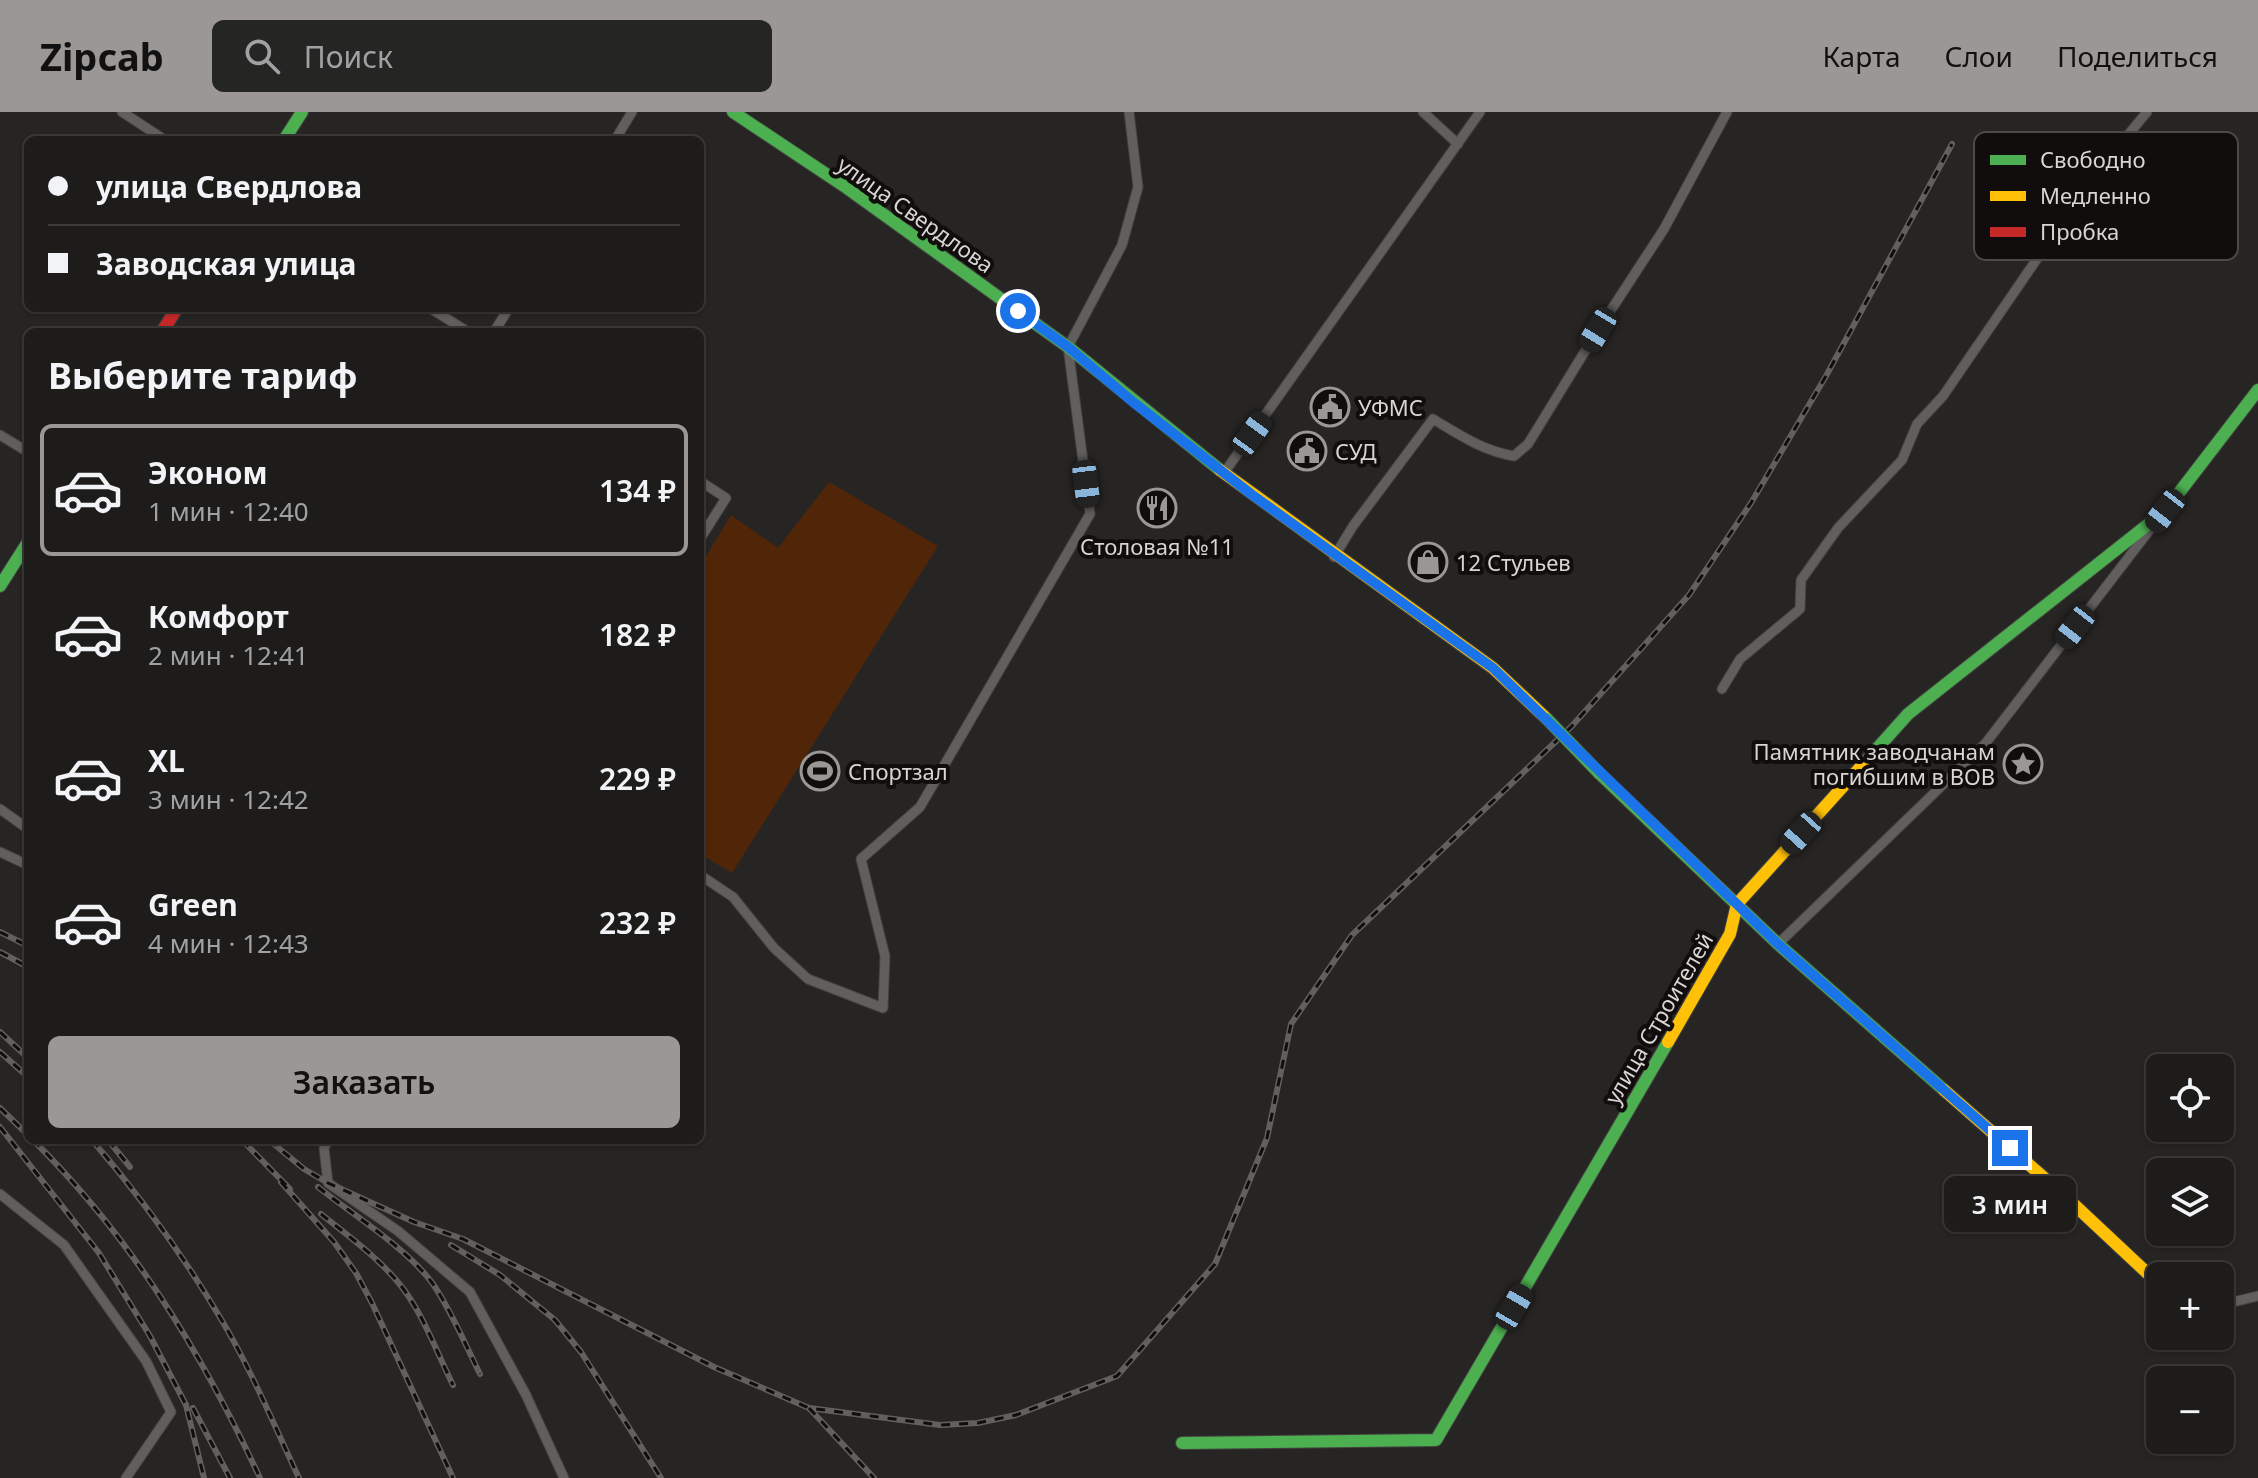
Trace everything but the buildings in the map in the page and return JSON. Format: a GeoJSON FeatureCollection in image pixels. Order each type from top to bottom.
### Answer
{"type":"FeatureCollection","features":[{"type":"Feature","properties":{"kind":"street"},"geometry":{"type":"LineString","coordinates":[[122,112],[159,136]]}},
{"type":"Feature","properties":{"kind":"street"},"geometry":{"type":"LineString","coordinates":[[287,136],[302,112]]}},
{"type":"Feature","properties":{"kind":"street"},"geometry":{"type":"LineString","coordinates":[[617,136],[632,112]]}},
{"type":"Feature","properties":{"kind":"street","name":"улица Свердлова"},"geometry":{"type":"LineString","coordinates":[[733,112],[844,186],[1068,347],[1133,402],[1334,557],[1493,668],[1778,944],[2066,1197],[2146,1272]]}},
{"type":"Feature","properties":{"kind":"street"},"geometry":{"type":"LineString","coordinates":[[704,878],[733,897],[774,948],[808,979],[883,1008],[885,956],[861,859],[920,807],[1090,514],[1068,347],[1122,245],[1138,187],[1129,112]]}},
{"type":"Feature","properties":{"kind":"street"},"geometry":{"type":"LineString","coordinates":[[1423,112],[1458,144]]}},
{"type":"Feature","properties":{"kind":"street"},"geometry":{"type":"LineString","coordinates":[[1224,473],[1480,112]]}},
{"type":"Feature","properties":{"kind":"street"},"geometry":{"type":"LineString","coordinates":[[1334,557],[1353,526],[1433,419],[1479,446],[1500,454],[1514,456],[1528,444],[1664,229],[1727,112]]}},
{"type":"Feature","properties":{"kind":"street"},"geometry":{"type":"LineString","coordinates":[[2131,132],[2147,112]]}},
{"type":"Feature","properties":{"kind":"street"},"geometry":{"type":"LineString","coordinates":[[1722,689],[1740,659],[1800,609],[1801,580],[1838,528],[1902,460],[1917,424],[1943,396],[2036,260]]}},
{"type":"Feature","properties":{"kind":"street"},"geometry":{"type":"LineString","coordinates":[[436,312],[462,328]]}},
{"type":"Feature","properties":{"kind":"street","name":"улица Строителей"},"geometry":{"type":"LineString","coordinates":[[1182,1443],[1436,1440],[1730,934],[1737,904],[1908,714],[2165,511],[2258,390]]}},
{"type":"Feature","properties":{"kind":"street"},"geometry":{"type":"LineString","coordinates":[[0,435],[24,450]]}},
{"type":"Feature","properties":{"kind":"street"},"geometry":{"type":"LineString","coordinates":[[704,484],[726,498],[704,533]]}},
{"type":"Feature","properties":{"kind":"street"},"geometry":{"type":"LineString","coordinates":[[1778,944],[1985,744],[2165,511]]}},
{"type":"Feature","properties":{"kind":"street"},"geometry":{"type":"LineString","coordinates":[[0,586],[24,548]]}},
{"type":"Feature","properties":{"kind":"street"},"geometry":{"type":"LineString","coordinates":[[0,809],[24,826]]}},
{"type":"Feature","properties":{"kind":"street"},"geometry":{"type":"LineString","coordinates":[[0,852],[24,863]]}},
{"type":"Feature","properties":{"kind":"street"},"geometry":{"type":"LineString","coordinates":[[326,1144],[328,1183],[398,1231],[470,1292],[526,1395],[564,1478]]}},
{"type":"Feature","properties":{"kind":"street"},"geometry":{"type":"LineString","coordinates":[[0,1194],[64,1245],[146,1361],[171,1412],[126,1478]]}},
{"type":"Feature","properties":{"kind":"street"},"geometry":{"type":"LineString","coordinates":[[2234,1302],[2258,1296]]}},
{"type":"Feature","properties":{"kind":"shaded area"},"geometry":{"type":"Polygon","coordinates":[[[829,482],[938,546],[732,873],[704,856],[704,559],[731,515],[778,548],[829,482]]]}},
{"type":"Feature","properties":{"kind":"railway"},"geometry":{"type":"LineString","coordinates":[[274,1144],[304,1169],[328,1183],[414,1222],[463,1239],[714,1367],[809,1408],[940,1425],[978,1423],[1016,1415],[1117,1376],[1215,1264],[1267,1138],[1291,1024],[1352,935],[1571,727],[1689,595],[1751,503],[1826,376],[1952,144]]}},
{"type":"Feature","properties":{"kind":"railway"},"geometry":{"type":"LineString","coordinates":[[0,932],[24,944]]}},
{"type":"Feature","properties":{"kind":"railway"},"geometry":{"type":"LineString","coordinates":[[0,952],[24,965]]}},
{"type":"Feature","properties":{"kind":"railway"},"geometry":{"type":"LineString","coordinates":[[0,1032],[24,1054]]}},
{"type":"Feature","properties":{"kind":"railway"},"geometry":{"type":"LineString","coordinates":[[0,1052],[24,1073]]}},
{"type":"Feature","properties":{"kind":"railway"},"geometry":{"type":"LineString","coordinates":[[0,1108],[24,1131]]}},
{"type":"Feature","properties":{"kind":"railway"},"geometry":{"type":"LineString","coordinates":[[0,1127],[99,1253],[150,1336],[186,1405],[204,1478]]}},
{"type":"Feature","properties":{"kind":"railway"},"geometry":{"type":"LineString","coordinates":[[37,1144],[102,1216],[162,1298],[214,1386],[260,1478]]}},
{"type":"Feature","properties":{"kind":"railway"},"geometry":{"type":"LineString","coordinates":[[95,1144],[160,1226],[207,1295],[242,1357],[299,1478]]}},
{"type":"Feature","properties":{"kind":"railway"},"geometry":{"type":"LineString","coordinates":[[111,1144],[130,1167]]}},
{"type":"Feature","properties":{"kind":"railway"},"geometry":{"type":"LineString","coordinates":[[246,1144],[290,1189]]}},
{"type":"Feature","properties":{"kind":"railway"},"geometry":{"type":"LineString","coordinates":[[281,1182],[334,1242],[356,1273],[453,1478]]}},
{"type":"Feature","properties":{"kind":"railway"},"geometry":{"type":"LineString","coordinates":[[318,1187],[394,1245],[422,1271],[446,1306],[480,1374]]}},
{"type":"Feature","properties":{"kind":"railway"},"geometry":{"type":"LineString","coordinates":[[321,1214],[380,1263],[406,1292],[453,1385]]}},
{"type":"Feature","properties":{"kind":"railway"},"geometry":{"type":"LineString","coordinates":[[451,1245],[500,1275],[555,1320],[581,1352],[661,1478]]}},
{"type":"Feature","properties":{"kind":"railway"},"geometry":{"type":"LineString","coordinates":[[193,1408],[230,1478]]}},
{"type":"Feature","properties":{"kind":"railway"},"geometry":{"type":"LineString","coordinates":[[809,1408],[874,1478]]}},
{"type":"Feature","properties":{"kind":"traffic: fast"},"geometry":{"type":"LineString","coordinates":[[287,136],[302,112]]}},
{"type":"Feature","properties":{"kind":"traffic: fast"},"geometry":{"type":"LineString","coordinates":[[733,112],[844,186],[1068,347],[1220,470]]}},
{"type":"Feature","properties":{"kind":"traffic: fast"},"geometry":{"type":"LineString","coordinates":[[1866,761],[1908,714],[2165,511],[2258,390]]}},
{"type":"Feature","properties":{"kind":"traffic: fast"},"geometry":{"type":"LineString","coordinates":[[0,586],[24,548]]}},
{"type":"Feature","properties":{"kind":"traffic: fast"},"geometry":{"type":"LineString","coordinates":[[1547,719],[1599,773]]}},
{"type":"Feature","properties":{"kind":"traffic: fast"},"geometry":{"type":"LineString","coordinates":[[1599,773],[1778,944],[1944,1090]]}},
{"type":"Feature","properties":{"kind":"traffic: fast"},"geometry":{"type":"LineString","coordinates":[[1182,1443],[1436,1440],[1668,1042]]}},
{"type":"Feature","properties":{"kind":"traffic: slow"},"geometry":{"type":"LineString","coordinates":[[1220,470],[1493,668],[1547,719]]}},
{"type":"Feature","properties":{"kind":"traffic: slow"},"geometry":{"type":"LineString","coordinates":[[1668,1042],[1730,934],[1737,904],[1866,761]]}},
{"type":"Feature","properties":{"kind":"traffic: slow"},"geometry":{"type":"LineString","coordinates":[[1944,1090],[2146,1272]]}},
{"type":"Feature","properties":{"kind":"traffic: jam"},"geometry":{"type":"LineString","coordinates":[[164,328],[174,312]]}},
{"type":"Feature","properties":{"kind":"place","name":"УФМС"},"geometry":{"type":"Point","coordinates":[1330,407]}},
{"type":"Feature","properties":{"kind":"place","name":"СУД"},"geometry":{"type":"Point","coordinates":[1307,451]}},
{"type":"Feature","properties":{"kind":"place","name":"Столовая №11"},"geometry":{"type":"Point","coordinates":[1157,508]}},
{"type":"Feature","properties":{"kind":"place","name":"12 Стульев"},"geometry":{"type":"Point","coordinates":[1428,562]}},
{"type":"Feature","properties":{"kind":"place","name":"Памятник заводчанам погибшим в ВОВ"},"geometry":{"type":"Point","coordinates":[2023,764]}},
{"type":"Feature","properties":{"kind":"place","name":"Спортзал"},"geometry":{"type":"Point","coordinates":[820,771]}},
{"type":"Feature","properties":{"kind":"route"},"geometry":{"type":"LineString","coordinates":[[1018,311],[1334,557],[1493,668],[1778,944],[2010,1148]]}}]}
